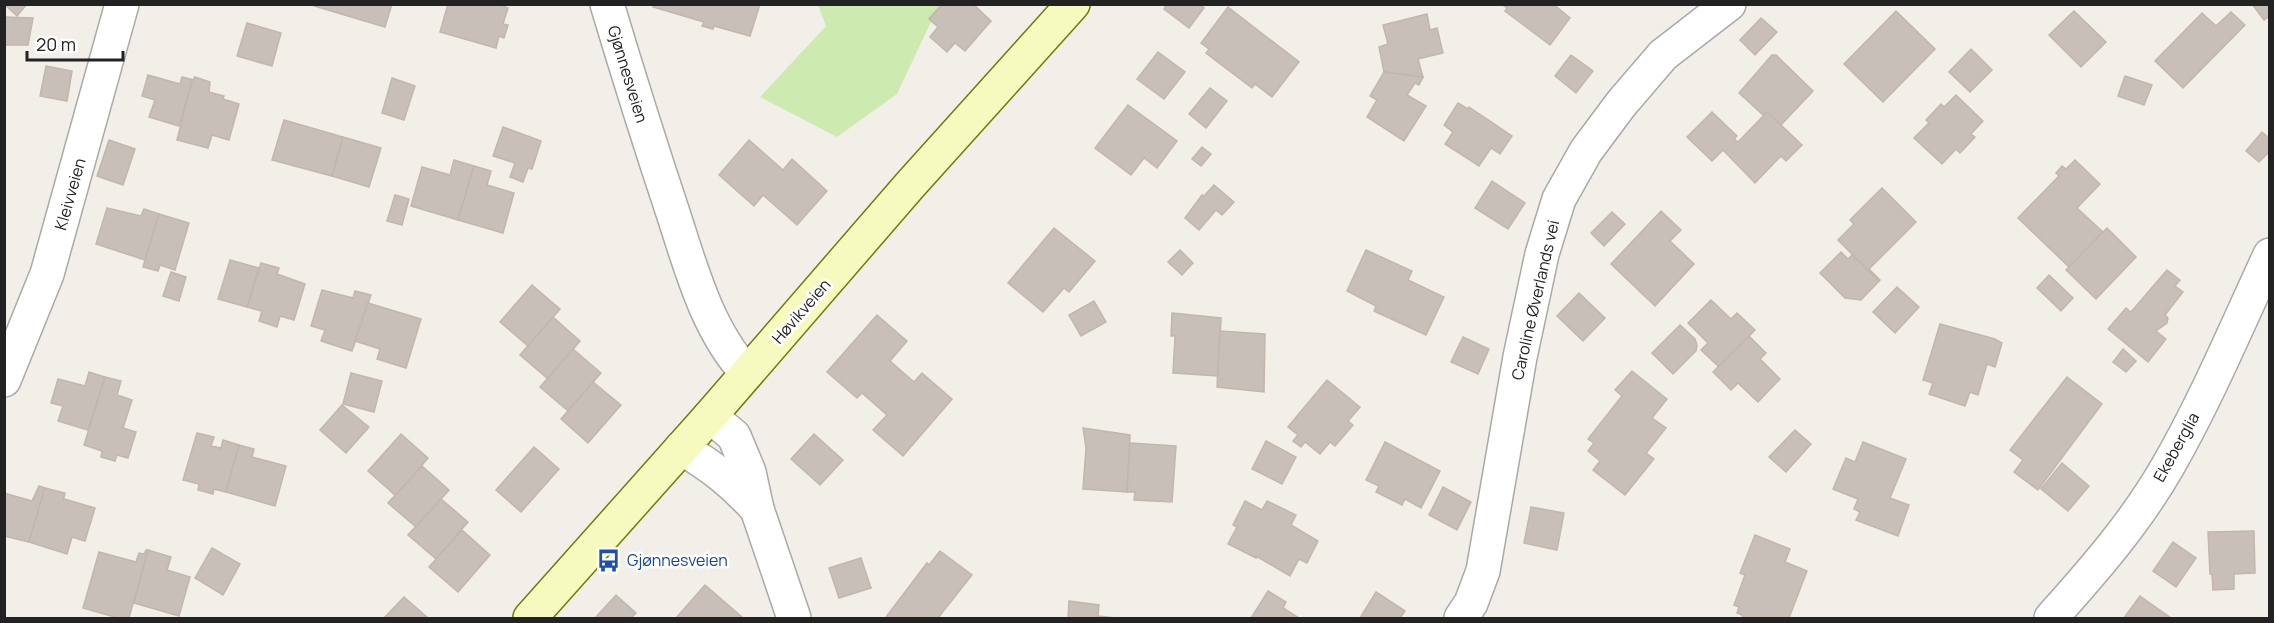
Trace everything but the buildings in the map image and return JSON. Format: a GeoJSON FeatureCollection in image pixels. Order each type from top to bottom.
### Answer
{"type":"FeatureCollection","features":[{"type":"Feature","properties":{"kind":"main road","name":"Høvikveien"},"geometry":{"type":"LineString","coordinates":[[530,618],[710,416],[910,185],[1073,4]]}},
{"type":"Feature","properties":{"kind":"street","name":"Kleivveien"},"geometry":{"type":"LineString","coordinates":[[4,380],[47,274],[122,4]]}},
{"type":"Feature","properties":{"kind":"street","name":"Gjønnesveien"},"geometry":{"type":"LineString","coordinates":[[607,4],[646,132],[700,293],[731,356],[747,373]]}},
{"type":"Feature","properties":{"kind":"street","name":"Caroline Øverlands vei"},"geometry":{"type":"LineString","coordinates":[[1461,618],[1471,603],[1483,571],[1520,357],[1542,254],[1559,199],[1586,151],[1621,104],[1663,56],[1729,4]]}},
{"type":"Feature","properties":{"kind":"street","name":"Ekeberglia"},"geometry":{"type":"LineString","coordinates":[[2051,618],[2110,552],[2168,467],[2206,393],[2270,255]]}},
{"type":"Feature","properties":{"kind":"street"},"geometry":{"type":"LineString","coordinates":[[710,416],[734,436],[749,472],[757,509],[794,618]]}},
{"type":"Feature","properties":{"kind":"street"},"geometry":{"type":"LineString","coordinates":[[681,448],[710,465],[734,484],[757,509]]}},
{"type":"Feature","properties":{"kind":"green space"},"geometry":{"type":"Polygon","coordinates":[[[818,5],[939,5],[897,94],[837,137],[760,97],[826,26],[818,5]]]}},
{"type":"Feature","properties":{"kind":"place","name":"Gjønnesveien"},"geometry":{"type":"Point","coordinates":[609,560]}}]}
